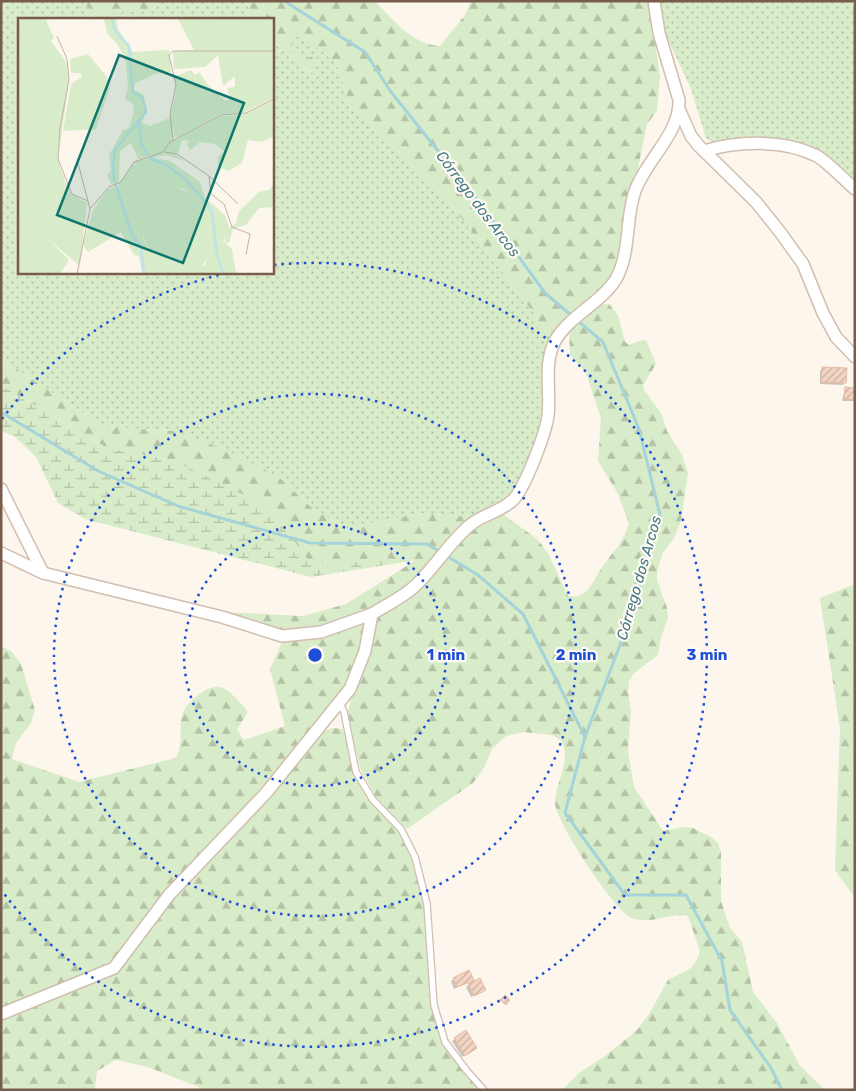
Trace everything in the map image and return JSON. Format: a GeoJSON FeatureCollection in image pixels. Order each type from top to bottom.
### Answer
{"type":"FeatureCollection","features":[{"type":"Feature","properties":{"kind":"street"},"geometry":{"type":"LineString","coordinates":[[654,1],[659,33],[679,109],[690,136],[756,202],[780,232],[803,264],[823,313],[836,336],[855,357]]}},
{"type":"Feature","properties":{"kind":"street"},"geometry":{"type":"LineString","coordinates":[[1,553],[43,573],[222,617],[282,636],[321,632],[372,614],[414,586],[467,527],[478,518],[506,506],[514,499],[521,488],[544,431],[548,415],[550,355],[556,340],[615,280],[624,260],[634,192],[642,175],[675,123],[679,109]]}},
{"type":"Feature","properties":{"kind":"street"},"geometry":{"type":"LineString","coordinates":[[704,151],[720,146],[751,143],[796,148],[818,157],[855,189]]}},
{"type":"Feature","properties":{"kind":"street"},"geometry":{"type":"LineString","coordinates":[[1,489],[43,573]]}},
{"type":"Feature","properties":{"kind":"street"},"geometry":{"type":"LineString","coordinates":[[1,1014],[114,968],[169,895],[266,793],[340,703],[350,689],[365,651],[372,614]]}},
{"type":"Feature","properties":{"kind":"lane"},"geometry":{"type":"LineString","coordinates":[[340,703],[344,712],[356,772],[373,800],[401,829],[415,857],[427,904],[434,1005],[446,1042],[466,1071],[484,1090]]}},
{"type":"Feature","properties":{"kind":"green space"},"geometry":{"type":"Polygon","coordinates":[[[1,1],[83,1],[93,14],[154,8],[160,1],[244,1],[255,18],[18,18],[18,274],[274,274],[274,42],[301,66],[313,73],[313,56],[305,59],[293,54],[292,33],[320,49],[337,64],[350,106],[443,194],[536,316],[539,336],[566,319],[558,329],[535,446],[513,495],[472,517],[421,513],[347,528],[314,510],[279,477],[173,431],[105,427],[1,359],[1,1]]]}},
{"type":"Feature","properties":{"kind":"green space"},"geometry":{"type":"Polygon","coordinates":[[[83,1],[160,1],[154,8],[146,11],[93,14],[83,1]]]}},
{"type":"Feature","properties":{"kind":"green space"},"geometry":{"type":"Polygon","coordinates":[[[244,1],[375,1],[396,23],[412,36],[430,45],[440,46],[465,15],[471,1],[649,1],[660,76],[657,111],[647,124],[637,173],[630,191],[619,258],[606,283],[566,319],[539,336],[536,316],[443,194],[350,106],[337,64],[320,49],[292,34],[293,54],[305,59],[313,56],[314,73],[301,66],[274,42],[274,18],[255,18],[244,1]]]}},
{"type":"Feature","properties":{"kind":"green space"},"geometry":{"type":"Polygon","coordinates":[[[659,1],[851,1],[855,10],[855,184],[822,155],[749,141],[712,142],[706,138],[691,89],[662,27],[659,1]]]}},
{"type":"Feature","properties":{"kind":"green space"},"geometry":{"type":"Polygon","coordinates":[[[609,304],[618,315],[625,342],[629,345],[646,340],[656,364],[643,385],[644,390],[661,413],[667,431],[682,455],[688,473],[681,521],[674,538],[663,553],[657,571],[657,580],[667,608],[668,618],[661,637],[658,655],[634,673],[629,681],[628,691],[631,711],[628,750],[634,787],[663,831],[683,827],[693,828],[711,837],[718,843],[721,853],[721,901],[730,928],[742,942],[753,992],[777,1023],[800,1066],[825,1090],[562,1090],[579,1073],[605,1056],[637,1030],[649,1014],[668,980],[691,968],[697,960],[700,951],[688,916],[681,915],[647,920],[632,918],[624,912],[600,884],[564,827],[557,812],[556,794],[563,771],[565,755],[561,740],[552,735],[524,732],[506,736],[492,749],[484,768],[473,783],[407,829],[377,799],[361,770],[350,729],[348,711],[373,616],[477,523],[503,514],[537,539],[548,553],[568,596],[581,595],[586,592],[624,536],[629,523],[617,492],[598,461],[601,418],[586,373],[570,355],[569,330],[597,305],[609,304]]]}},
{"type":"Feature","properties":{"kind":"green space"},"geometry":{"type":"Polygon","coordinates":[[[1,359],[105,427],[173,431],[224,449],[279,477],[314,510],[347,528],[421,513],[472,517],[413,582],[373,609],[320,630],[281,633],[222,612],[303,616],[346,604],[416,560],[371,558],[335,568],[309,562],[283,525],[173,460],[107,448],[1,385],[1,359]]]}},
{"type":"Feature","properties":{"kind":"green space"},"geometry":{"type":"Polygon","coordinates":[[[1,385],[107,448],[173,460],[254,500],[283,525],[309,562],[335,568],[371,558],[417,560],[311,577],[85,519],[58,503],[36,457],[15,437],[1,431],[1,385]]]}},
{"type":"Feature","properties":{"kind":"green space"},"geometry":{"type":"Polygon","coordinates":[[[855,584],[855,898],[835,870],[840,728],[820,598],[855,584]]]}},
{"type":"Feature","properties":{"kind":"green space"},"geometry":{"type":"Polygon","coordinates":[[[368,619],[367,637],[344,689],[262,790],[164,893],[110,962],[1,1010],[1,646],[12,652],[21,664],[35,710],[31,723],[16,743],[12,759],[79,782],[176,758],[181,740],[181,718],[185,708],[194,698],[212,688],[223,688],[232,694],[246,709],[247,713],[237,730],[244,740],[285,726],[270,669],[283,640],[368,619]]]}},
{"type":"Feature","properties":{"kind":"green space"},"geometry":{"type":"Polygon","coordinates":[[[333,728],[343,729],[356,772],[373,800],[401,829],[415,857],[427,904],[434,1005],[445,1042],[481,1086],[477,1090],[206,1090],[148,1067],[116,1060],[97,1071],[95,1088],[98,1090],[1,1090],[1,1021],[118,971],[172,899],[318,733],[333,728]]]}},
{"type":"Feature","properties":{"kind":"building"},"geometry":{"type":"Polygon","coordinates":[[[822,367],[847,368],[846,383],[821,382],[822,367]]]}},
{"type":"Feature","properties":{"kind":"building"},"geometry":{"type":"Polygon","coordinates":[[[845,387],[855,388],[855,400],[844,399],[845,387]]]}},
{"type":"Feature","properties":{"kind":"building"},"geometry":{"type":"Polygon","coordinates":[[[469,970],[474,980],[457,987],[453,978],[469,970]]]}},
{"type":"Feature","properties":{"kind":"building"},"geometry":{"type":"Polygon","coordinates":[[[480,978],[486,990],[474,996],[468,984],[480,978]]]}},
{"type":"Feature","properties":{"kind":"building"},"geometry":{"type":"Polygon","coordinates":[[[505,995],[510,1000],[506,1005],[500,1000],[505,995]]]}},
{"type":"Feature","properties":{"kind":"building"},"geometry":{"type":"Polygon","coordinates":[[[466,1030],[477,1048],[465,1056],[454,1038],[466,1030]]]}},
{"type":"Feature","properties":{"kind":"waterway","name":"Córrego dos Arcos"},"geometry":{"type":"LineString","coordinates":[[284,1],[365,52],[391,92],[479,202],[545,293],[572,316]]}},
{"type":"Feature","properties":{"kind":"waterway","name":"Córrego dos Arcos"},"geometry":{"type":"LineString","coordinates":[[577,320],[603,342],[639,429],[660,515],[631,616],[585,737],[565,813],[625,895],[686,895],[722,961],[730,1010],[771,1068],[782,1090]]}},
{"type":"Feature","properties":{"kind":"waterway"},"geometry":{"type":"LineString","coordinates":[[1,412],[98,471],[178,506],[310,543],[427,544],[478,575],[523,614],[585,737]]}}]}
